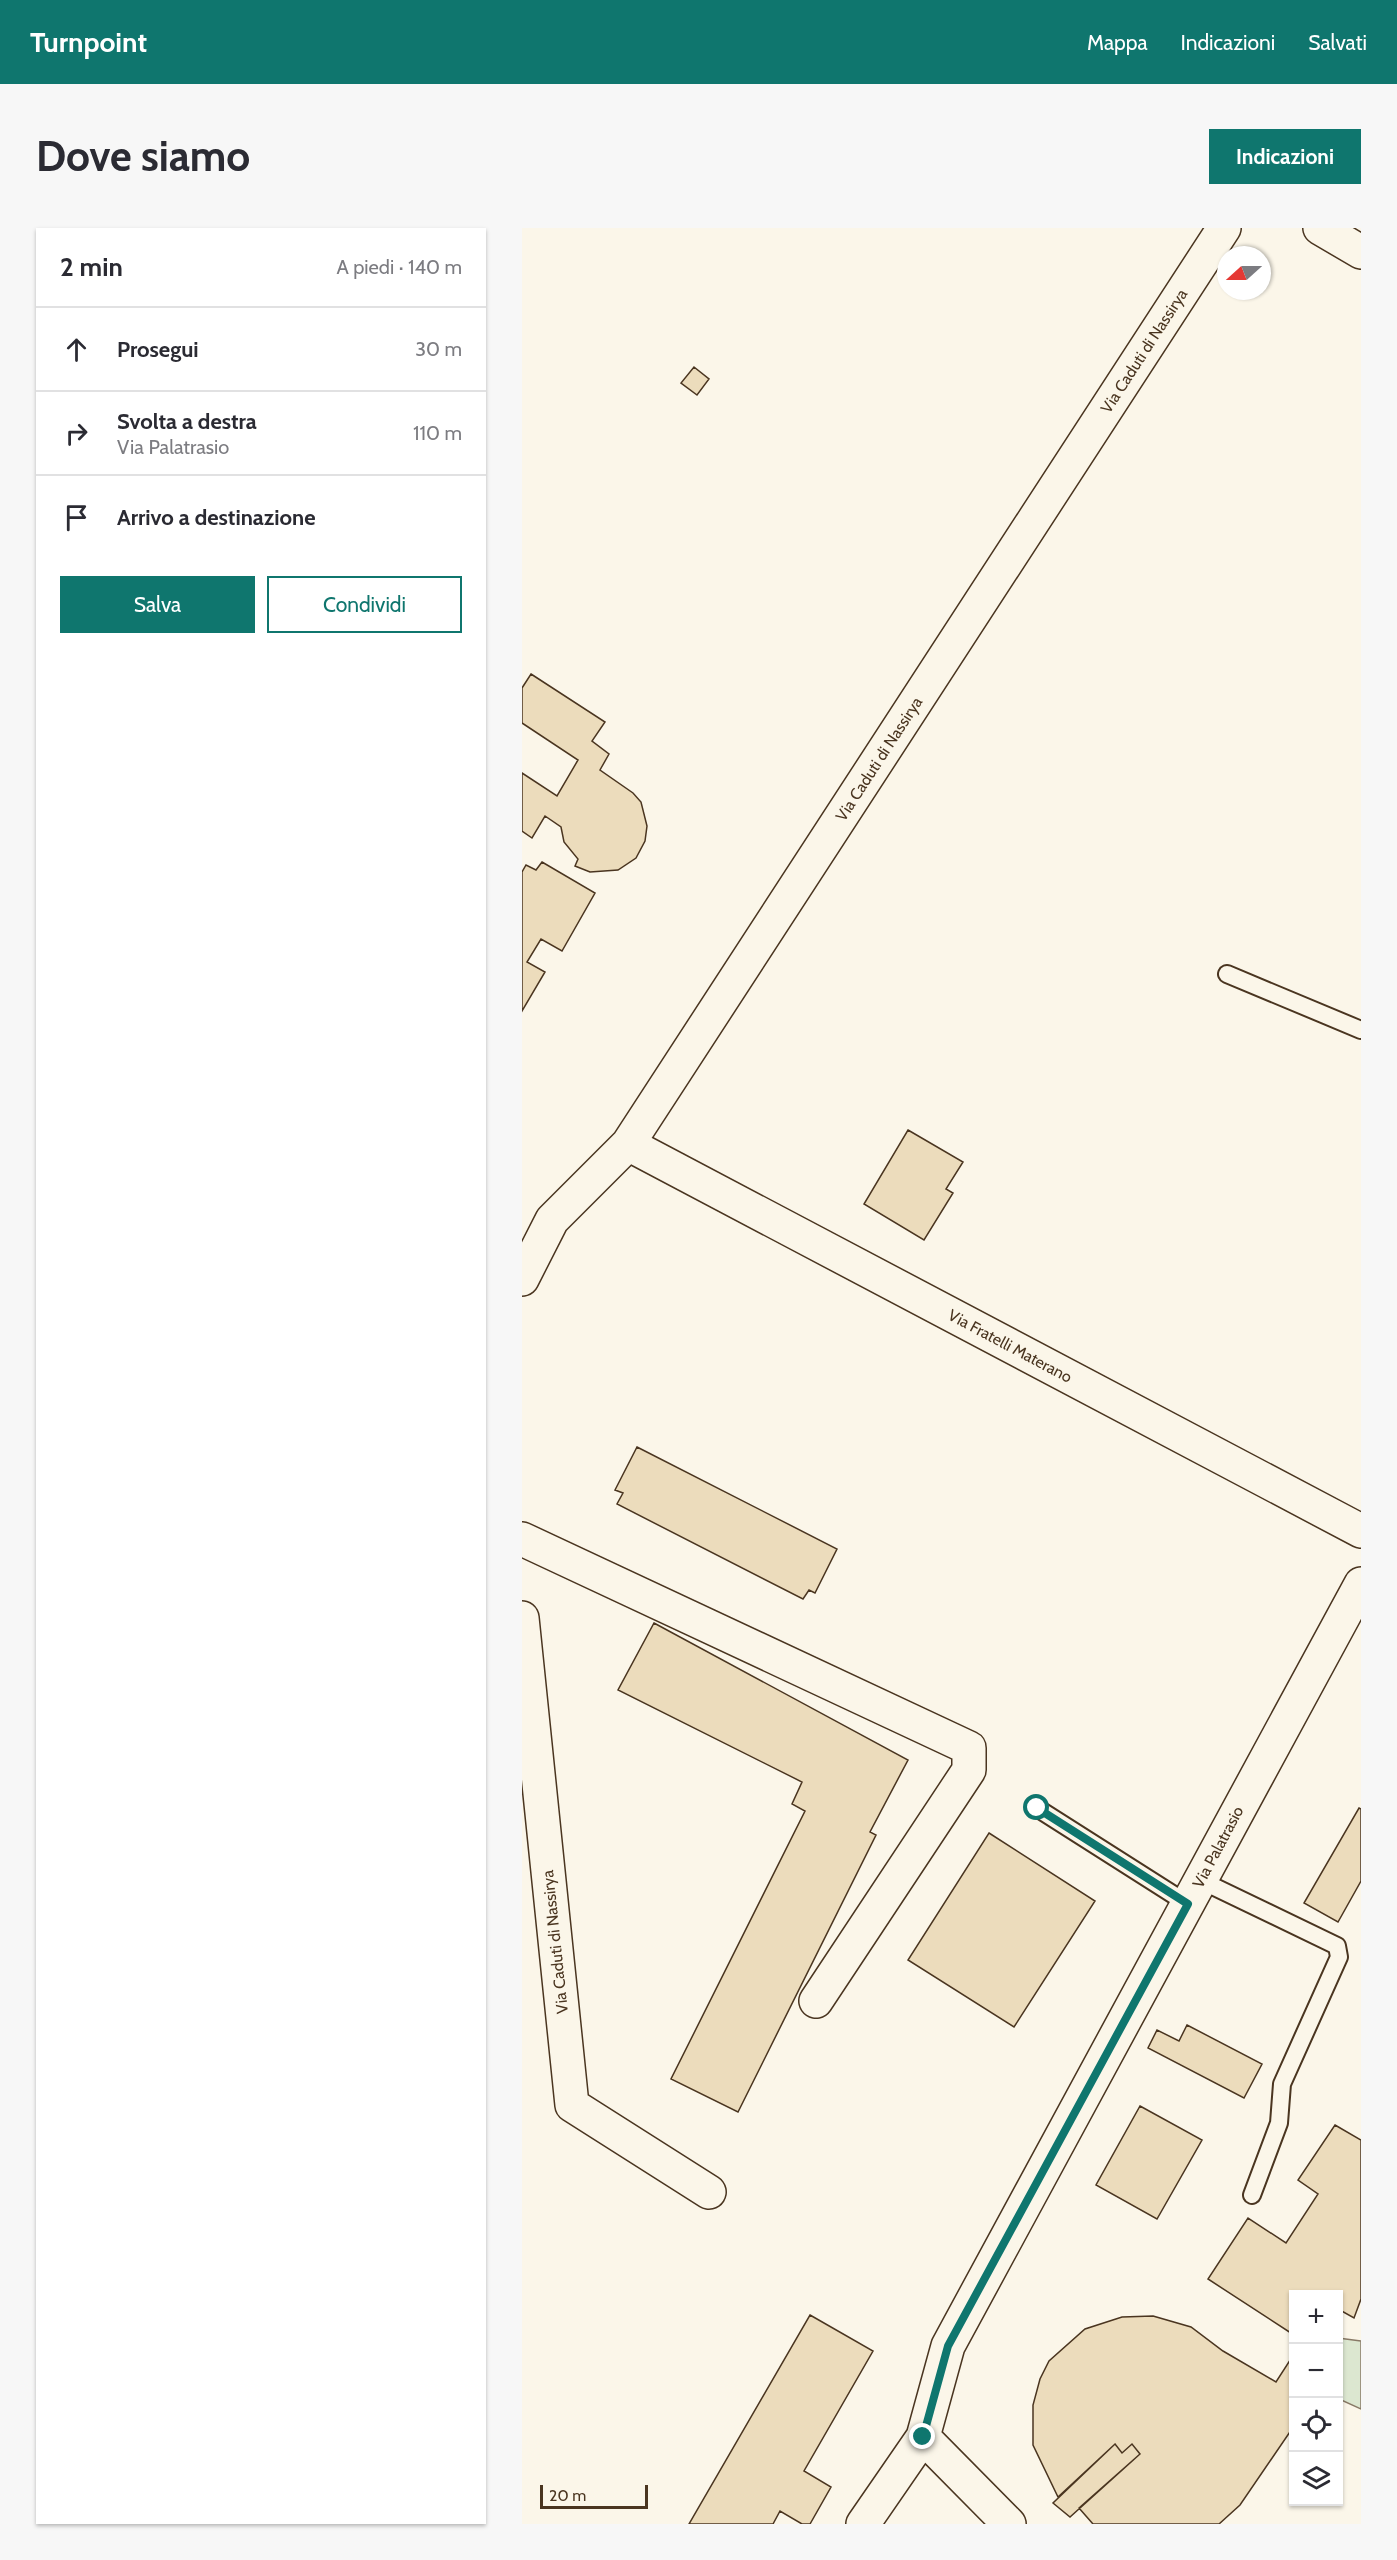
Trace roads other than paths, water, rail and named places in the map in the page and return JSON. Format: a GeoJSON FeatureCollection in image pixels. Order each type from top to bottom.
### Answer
{"type":"FeatureCollection","features":[{"type":"Feature","properties":{"kind":"street","name":"Via Caduti di Nassirya"},"geometry":{"type":"LineString","coordinates":[[522,1279],[552,1220],[628,1144],[1224,228]]}},
{"type":"Feature","properties":{"kind":"street"},"geometry":{"type":"LineString","coordinates":[[1320,228],[1361,252]]}},
{"type":"Feature","properties":{"kind":"street","name":"Via Fratelli Materano"},"geometry":{"type":"LineString","coordinates":[[628,1144],[1361,1531]]}},
{"type":"Feature","properties":{"kind":"street"},"geometry":{"type":"LineString","coordinates":[[522,1539],[969,1748],[969,1770],[816,2001]]}},
{"type":"Feature","properties":{"kind":"street","name":"Via Palatrasio"},"geometry":{"type":"LineString","coordinates":[[863,2524],[923,2437],[948,2346],[1361,1584]]}},
{"type":"Feature","properties":{"kind":"street","name":"Via Caduti di Nassirya"},"geometry":{"type":"LineString","coordinates":[[522,1617],[572,2105],[709,2192]]}},
{"type":"Feature","properties":{"kind":"street"},"geometry":{"type":"LineString","coordinates":[[923,2437],[1009,2524]]}},
{"type":"Feature","properties":{"kind":"lane"},"geometry":{"type":"LineString","coordinates":[[1227,974],[1361,1030]]}},
{"type":"Feature","properties":{"kind":"lane"},"geometry":{"type":"LineString","coordinates":[[1037,1808],[1194,1892],[1337,1946],[1340,1957],[1282,2084],[1280,2123],[1252,2195]]}}]}
